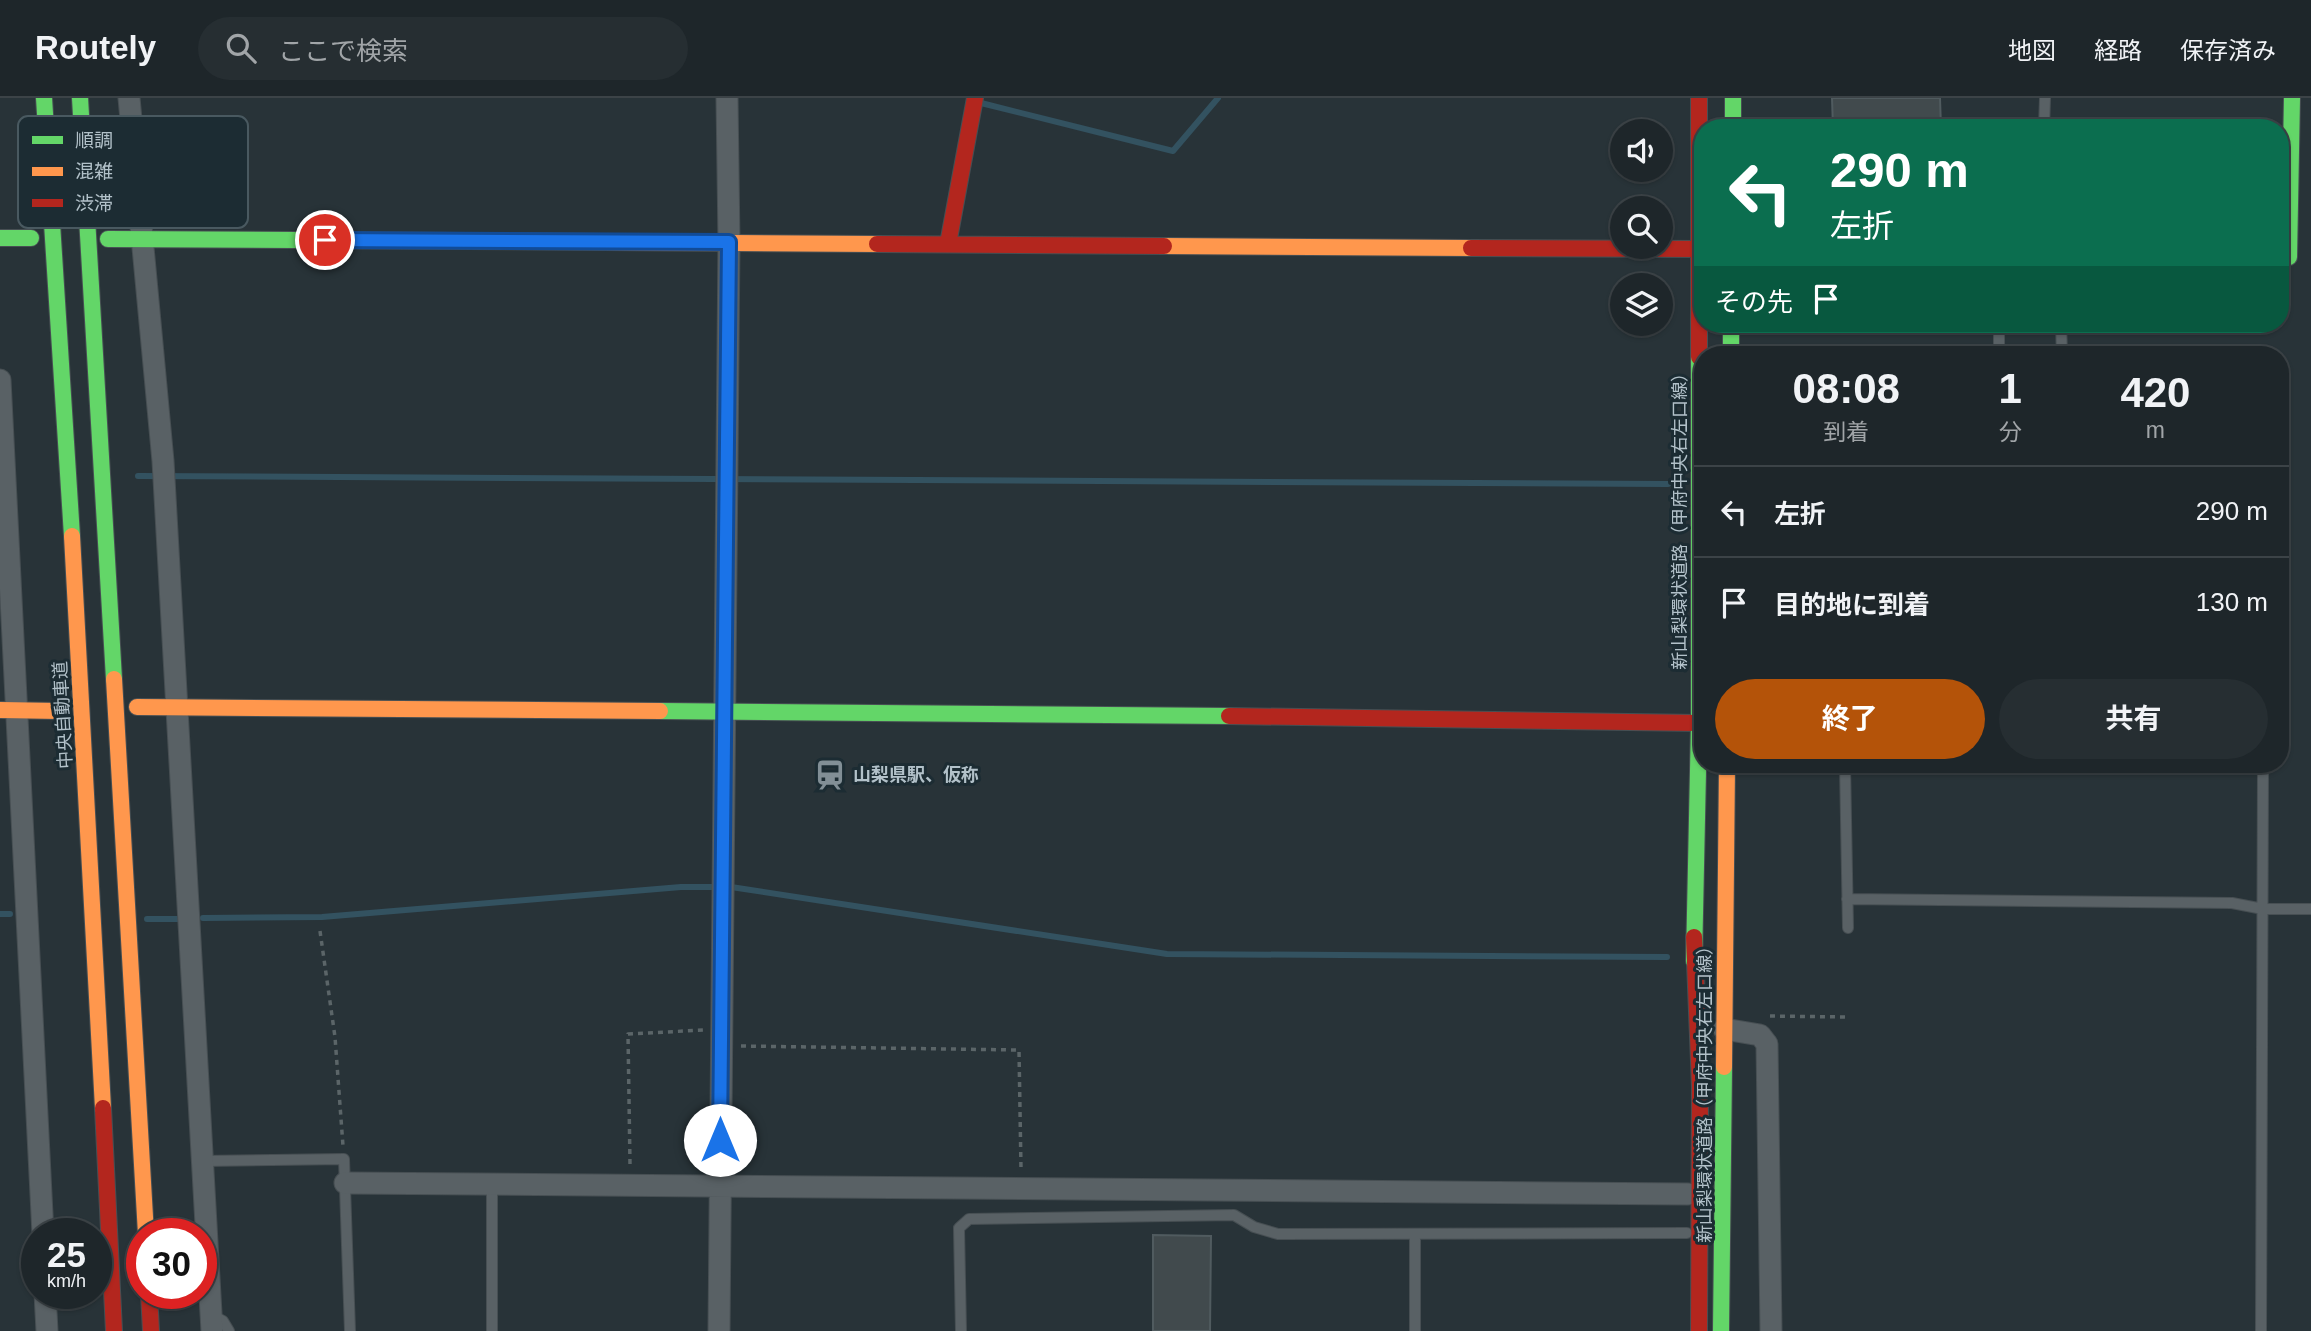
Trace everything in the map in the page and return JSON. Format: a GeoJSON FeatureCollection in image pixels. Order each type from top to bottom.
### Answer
{"type":"FeatureCollection","features":[{"type":"Feature","properties":{"kind":"main road","name":"中央自動車道"},"geometry":{"type":"LineString","coordinates":[[44,98],[45,116]]}},
{"type":"Feature","properties":{"kind":"main road"},"geometry":{"type":"LineString","coordinates":[[80,98],[81,116]]}},
{"type":"Feature","properties":{"kind":"main road","name":"新山梨環状道路（甲府中央右左口線）"},"geometry":{"type":"LineString","coordinates":[[1699,98],[1699,119]]}},
{"type":"Feature","properties":{"kind":"main road"},"geometry":{"type":"LineString","coordinates":[[1733,98],[1733,119]]}},
{"type":"Feature","properties":{"kind":"main road"},"geometry":{"type":"LineString","coordinates":[[2289,166],[2292,98]]}},
{"type":"Feature","properties":{"kind":"main road"},"geometry":{"type":"LineString","coordinates":[[948,244],[974,104]]}},
{"type":"Feature","properties":{"kind":"main road","name":"中央自動車道"},"geometry":{"type":"LineString","coordinates":[[52,228],[86,771],[114,1331]]}},
{"type":"Feature","properties":{"kind":"main road"},"geometry":{"type":"LineString","coordinates":[[88,228],[145,1218]]}},
{"type":"Feature","properties":{"kind":"main road"},"geometry":{"type":"LineString","coordinates":[[0,238],[31,238]]}},
{"type":"Feature","properties":{"kind":"main road"},"geometry":{"type":"LineString","coordinates":[[108,239],[1694,249]]}},
{"type":"Feature","properties":{"kind":"main road"},"geometry":{"type":"LineString","coordinates":[[2289,257],[2311,257]]}},
{"type":"Feature","properties":{"kind":"main road"},"geometry":{"type":"LineString","coordinates":[[137,707],[1180,715],[1694,723]]}},
{"type":"Feature","properties":{"kind":"main road"},"geometry":{"type":"LineString","coordinates":[[9,710],[60,711]]}},
{"type":"Feature","properties":{"kind":"main road","name":"新山梨環状道路（甲府中央右左口線）"},"geometry":{"type":"LineString","coordinates":[[1694,937],[1698,773]]}},
{"type":"Feature","properties":{"kind":"main road","name":"新山梨環状道路（甲府中央右左口線）"},"geometry":{"type":"LineString","coordinates":[[1721,1331],[1727,773]]}},
{"type":"Feature","properties":{"kind":"main road"},"geometry":{"type":"LineString","coordinates":[[1685,1331],[1694,937]]}},
{"type":"Feature","properties":{"kind":"main road"},"geometry":{"type":"LineString","coordinates":[[1694,937],[1700,1086],[1699,1331]]}},
{"type":"Feature","properties":{"kind":"main road"},"geometry":{"type":"LineString","coordinates":[[150,1309],[151,1331]]}},
{"type":"Feature","properties":{"kind":"street"},"geometry":{"type":"LineString","coordinates":[[129,98],[130,116]]}},
{"type":"Feature","properties":{"kind":"street"},"geometry":{"type":"LineString","coordinates":[[719,1331],[729,242],[727,98]]}},
{"type":"Feature","properties":{"kind":"street"},"geometry":{"type":"LineString","coordinates":[[138,228],[163,461],[211,1323]]}},
{"type":"Feature","properties":{"kind":"street"},"geometry":{"type":"LineString","coordinates":[[0,380],[9,710],[42,1218]]}},
{"type":"Feature","properties":{"kind":"street"},"geometry":{"type":"LineString","coordinates":[[1724,1029],[1760,1035],[1767,1044],[1771,1331]]}},
{"type":"Feature","properties":{"kind":"street"},"geometry":{"type":"LineString","coordinates":[[345,1183],[1688,1194]]}},
{"type":"Feature","properties":{"kind":"street"},"geometry":{"type":"LineString","coordinates":[[46,1309],[47,1331]]}},
{"type":"Feature","properties":{"kind":"lane"},"geometry":{"type":"LineString","coordinates":[[2044,119],[2045,98]]}},
{"type":"Feature","properties":{"kind":"lane"},"geometry":{"type":"LineString","coordinates":[[1845,773],[1848,928]]}},
{"type":"Feature","properties":{"kind":"lane"},"geometry":{"type":"LineString","coordinates":[[2261,1331],[2263,773]]}},
{"type":"Feature","properties":{"kind":"lane"},"geometry":{"type":"LineString","coordinates":[[1847,899],[2232,903],[2263,909],[2311,909]]}},
{"type":"Feature","properties":{"kind":"lane"},"geometry":{"type":"LineString","coordinates":[[203,1161],[344,1159],[350,1331]]}},
{"type":"Feature","properties":{"kind":"lane"},"geometry":{"type":"LineString","coordinates":[[492,1185],[492,1331]]}},
{"type":"Feature","properties":{"kind":"lane"},"geometry":{"type":"LineString","coordinates":[[1233,1190],[1234,1215]]}},
{"type":"Feature","properties":{"kind":"lane"},"geometry":{"type":"LineString","coordinates":[[961,1331],[958,1228],[969,1219],[1234,1215],[1254,1227],[1278,1234],[1687,1233]]}},
{"type":"Feature","properties":{"kind":"lane"},"geometry":{"type":"LineString","coordinates":[[1415,1234],[1415,1331]]}},
{"type":"Feature","properties":{"kind":"lane"},"geometry":{"type":"LineString","coordinates":[[211,1323],[229,1326],[229,1331]]}},
{"type":"Feature","properties":{"kind":"path"},"geometry":{"type":"LineString","coordinates":[[320,931],[335,1037],[344,1159]]}},
{"type":"Feature","properties":{"kind":"path"},"geometry":{"type":"LineString","coordinates":[[1776,1017],[1849,1017]]}},
{"type":"Feature","properties":{"kind":"path"},"geometry":{"type":"LineString","coordinates":[[630,1187],[628,1034],[1019,1050],[1020,1189]]}},
{"type":"Feature","properties":{"kind":"building"},"geometry":{"type":"Polygon","coordinates":[[[1832,98],[1940,98],[1941,119],[1833,119],[1832,98]]]}},
{"type":"Feature","properties":{"kind":"building"},"geometry":{"type":"Polygon","coordinates":[[[1153,1235],[1211,1236],[1210,1331],[1153,1331],[1153,1235]]]}},
{"type":"Feature","properties":{"kind":"waterway"},"geometry":{"type":"LineString","coordinates":[[981,103],[1173,151],[1218,98]]}},
{"type":"Feature","properties":{"kind":"waterway"},"geometry":{"type":"LineString","coordinates":[[138,476],[1668,484]]}},
{"type":"Feature","properties":{"kind":"waterway"},"geometry":{"type":"LineString","coordinates":[[203,918],[322,917],[681,887],[712,887]]}},
{"type":"Feature","properties":{"kind":"waterway"},"geometry":{"type":"LineString","coordinates":[[731,887],[1167,954],[1667,957]]}},
{"type":"Feature","properties":{"kind":"waterway"},"geometry":{"type":"LineString","coordinates":[[0,914],[10,914]]}},
{"type":"Feature","properties":{"kind":"waterway"},"geometry":{"type":"LineString","coordinates":[[147,919],[179,919]]}},
{"type":"Feature","properties":{"kind":"traffic: fast"},"geometry":{"type":"LineString","coordinates":[[44,98],[45,116]]}},
{"type":"Feature","properties":{"kind":"traffic: fast"},"geometry":{"type":"LineString","coordinates":[[80,98],[81,116]]}},
{"type":"Feature","properties":{"kind":"traffic: fast"},"geometry":{"type":"LineString","coordinates":[[1733,98],[1733,119]]}},
{"type":"Feature","properties":{"kind":"traffic: fast"},"geometry":{"type":"LineString","coordinates":[[2289,257],[2292,98]]}},
{"type":"Feature","properties":{"kind":"traffic: fast"},"geometry":{"type":"LineString","coordinates":[[52,228],[72,536]]}},
{"type":"Feature","properties":{"kind":"traffic: fast"},"geometry":{"type":"LineString","coordinates":[[88,228],[114,679]]}},
{"type":"Feature","properties":{"kind":"traffic: fast"},"geometry":{"type":"LineString","coordinates":[[0,238],[31,238]]}},
{"type":"Feature","properties":{"kind":"traffic: fast"},"geometry":{"type":"LineString","coordinates":[[108,239],[467,241]]}},
{"type":"Feature","properties":{"kind":"traffic: fast"},"geometry":{"type":"LineString","coordinates":[[1731,333],[1731,346]]}},
{"type":"Feature","properties":{"kind":"traffic: fast"},"geometry":{"type":"LineString","coordinates":[[660,711],[1229,716]]}},
{"type":"Feature","properties":{"kind":"traffic: fast"},"geometry":{"type":"LineString","coordinates":[[1694,961],[1698,773]]}},
{"type":"Feature","properties":{"kind":"traffic: fast"},"geometry":{"type":"LineString","coordinates":[[1721,1331],[1724,1067]]}},
{"type":"Feature","properties":{"kind":"traffic: slow"},"geometry":{"type":"LineString","coordinates":[[467,241],[877,244]]}},
{"type":"Feature","properties":{"kind":"traffic: slow"},"geometry":{"type":"LineString","coordinates":[[1164,246],[1471,248]]}},
{"type":"Feature","properties":{"kind":"traffic: slow"},"geometry":{"type":"LineString","coordinates":[[72,536],[103,1108]]}},
{"type":"Feature","properties":{"kind":"traffic: slow"},"geometry":{"type":"LineString","coordinates":[[114,679],[145,1218]]}},
{"type":"Feature","properties":{"kind":"traffic: slow"},"geometry":{"type":"LineString","coordinates":[[137,707],[660,711]]}},
{"type":"Feature","properties":{"kind":"traffic: slow"},"geometry":{"type":"LineString","coordinates":[[0,710],[60,711]]}},
{"type":"Feature","properties":{"kind":"traffic: slow"},"geometry":{"type":"LineString","coordinates":[[1724,1067],[1727,773]]}},
{"type":"Feature","properties":{"kind":"traffic: jam"},"geometry":{"type":"LineString","coordinates":[[948,244],[975,98]]}},
{"type":"Feature","properties":{"kind":"traffic: jam"},"geometry":{"type":"LineString","coordinates":[[1699,98],[1699,119]]}},
{"type":"Feature","properties":{"kind":"traffic: jam"},"geometry":{"type":"LineString","coordinates":[[877,244],[1164,246]]}},
{"type":"Feature","properties":{"kind":"traffic: jam"},"geometry":{"type":"LineString","coordinates":[[1471,248],[1694,249]]}},
{"type":"Feature","properties":{"kind":"traffic: jam"},"geometry":{"type":"LineString","coordinates":[[1699,333],[1699,346]]}},
{"type":"Feature","properties":{"kind":"traffic: jam"},"geometry":{"type":"LineString","coordinates":[[1229,716],[1694,723]]}},
{"type":"Feature","properties":{"kind":"traffic: jam"},"geometry":{"type":"LineString","coordinates":[[1694,937],[1700,1086],[1699,1331]]}},
{"type":"Feature","properties":{"kind":"traffic: jam"},"geometry":{"type":"LineString","coordinates":[[103,1108],[114,1331]]}},
{"type":"Feature","properties":{"kind":"traffic: jam"},"geometry":{"type":"LineString","coordinates":[[150,1309],[151,1331]]}},
{"type":"Feature","properties":{"kind":"place","name":"山梨県駅、仮称"},"geometry":{"type":"Point","coordinates":[830,775]}},
{"type":"Feature","properties":{"kind":"route"},"geometry":{"type":"LineString","coordinates":[[325,240],[729,242],[720,1140]]}}]}
